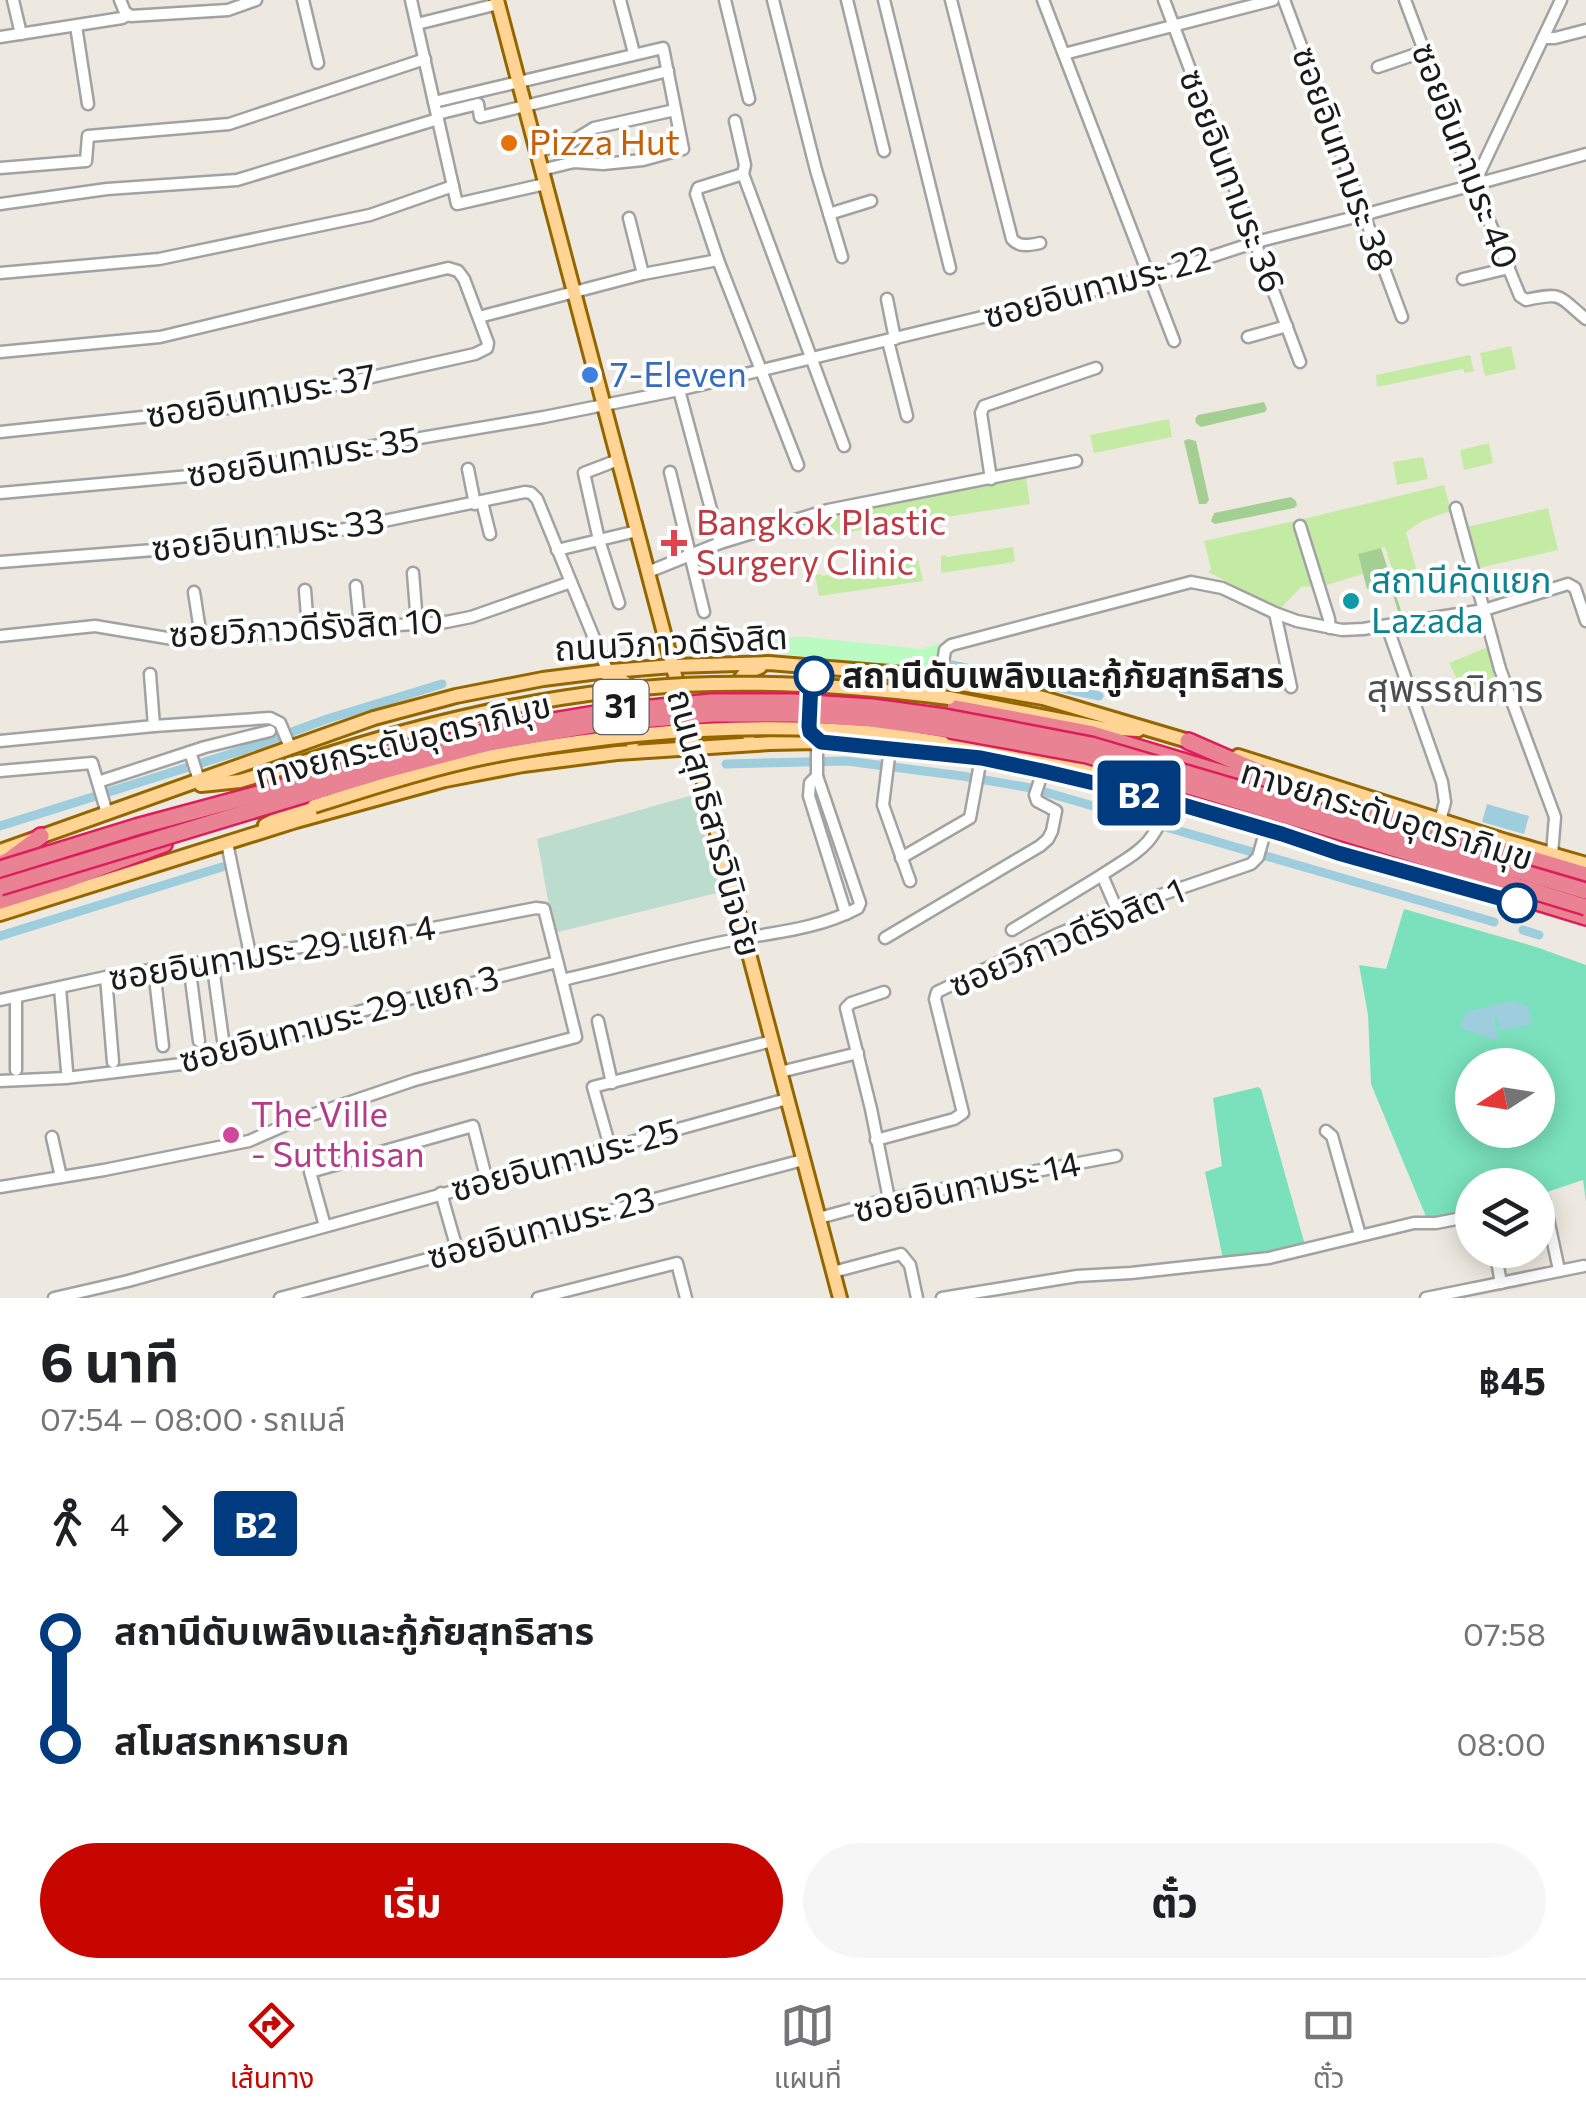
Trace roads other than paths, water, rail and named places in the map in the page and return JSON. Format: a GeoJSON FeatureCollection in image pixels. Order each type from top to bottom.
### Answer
{"type":"FeatureCollection","features":[{"type":"Feature","properties":{"kind":"highway","name":"ถนนวิภาวดีรังสิต"},"geometry":{"type":"LineString","coordinates":[[0,901],[488,728],[603,708],[714,698],[947,702],[1090,733],[1586,874]]}},
{"type":"Feature","properties":{"kind":"highway","name":"ทางยกระดับอุตราภิมุข"},"geometry":{"type":"LineString","coordinates":[[0,868],[487,732],[601,712],[711,702],[793,702],[945,717],[1091,745],[1586,891]]}},
{"type":"Feature","properties":{"kind":"highway","name":"ถนนวิภาวดีรังสิต"},"geometry":{"type":"LineString","coordinates":[[0,868],[196,809],[309,792],[380,768],[490,740],[606,720],[714,710],[795,710],[872,716],[944,734],[1089,752],[1236,798],[1377,853],[1586,917]]}},
{"type":"Feature","properties":{"kind":"highway","name":"ทางยกระดับอุตราภิมุข"},"geometry":{"type":"LineString","coordinates":[[0,887],[379,772],[488,743],[604,723],[713,714],[778,714],[871,719],[1087,755],[1586,906]]}},
{"type":"Feature","properties":{"kind":"highway"},"geometry":{"type":"LineString","coordinates":[[1188,741],[1304,791]]}},
{"type":"Feature","properties":{"kind":"highway"},"geometry":{"type":"LineString","coordinates":[[0,868],[41,836]]}},
{"type":"Feature","properties":{"kind":"highway"},"geometry":{"type":"LineString","coordinates":[[1338,853],[1377,853]]}},
{"type":"Feature","properties":{"kind":"main road","name":"ถนนสุทธิสารวินิจฉัย"},"geometry":{"type":"LineString","coordinates":[[497,2],[840,1298]]}},
{"type":"Feature","properties":{"kind":"main road","name":"ถนนวิภาวดีรังสิต"},"geometry":{"type":"LineString","coordinates":[[0,851],[105,807],[179,788],[195,766],[456,696],[543,678],[673,666],[770,664],[902,674],[1043,698],[1586,864]]}},
{"type":"Feature","properties":{"kind":"main road"},"geometry":{"type":"LineString","coordinates":[[770,664],[744,674],[736,684],[738,722],[746,734],[770,743]]}},
{"type":"Feature","properties":{"kind":"main road"},"geometry":{"type":"LineString","coordinates":[[818,756],[809,726],[811,682],[823,667]]}},
{"type":"Feature","properties":{"kind":"main road"},"geometry":{"type":"LineString","coordinates":[[603,672],[622,680],[638,696],[642,725],[637,738],[617,754]]}},
{"type":"Feature","properties":{"kind":"main road"},"geometry":{"type":"LineString","coordinates":[[543,678],[561,703],[568,737],[561,760]]}},
{"type":"Feature","properties":{"kind":"main road","name":"31"},"geometry":{"type":"LineString","coordinates":[[179,788],[240,781],[372,739],[485,712],[601,692],[710,684],[874,689],[1101,728],[1156,731]]}},
{"type":"Feature","properties":{"kind":"main road","name":"31"},"geometry":{"type":"LineString","coordinates":[[944,734],[1130,781],[1167,801]]}},
{"type":"Feature","properties":{"kind":"main road","name":"31"},"geometry":{"type":"LineString","coordinates":[[0,914],[426,784],[561,760],[770,743],[818,756],[981,758],[1039,783],[1167,801],[1586,925]]}},
{"type":"Feature","properties":{"kind":"main road","name":"31"},"geometry":{"type":"LineString","coordinates":[[231,842],[282,816],[309,792]]}},
{"type":"Feature","properties":{"kind":"street"},"geometry":{"type":"LineString","coordinates":[[13,0],[21,34]]}},
{"type":"Feature","properties":{"kind":"street"},"geometry":{"type":"LineString","coordinates":[[120,0],[128,14]]}},
{"type":"Feature","properties":{"kind":"street"},"geometry":{"type":"LineString","coordinates":[[0,37],[128,14],[228,10],[256,0]]}},
{"type":"Feature","properties":{"kind":"street"},"geometry":{"type":"LineString","coordinates":[[303,0],[318,63]]}},
{"type":"Feature","properties":{"kind":"street"},"geometry":{"type":"LineString","coordinates":[[0,204],[107,189],[237,180],[436,111],[518,82],[663,48],[684,148],[643,160],[574,162],[543,177],[457,204],[436,111],[424,60],[417,24],[411,0]]}},
{"type":"Feature","properties":{"kind":"street"},"geometry":{"type":"LineString","coordinates":[[620,0],[634,53]]}},
{"type":"Feature","properties":{"kind":"street"},"geometry":{"type":"LineString","coordinates":[[726,0],[749,99]]}},
{"type":"Feature","properties":{"kind":"street"},"geometry":{"type":"LineString","coordinates":[[773,0],[842,257]]}},
{"type":"Feature","properties":{"kind":"street"},"geometry":{"type":"LineString","coordinates":[[846,0],[884,151]]}},
{"type":"Feature","properties":{"kind":"street"},"geometry":{"type":"LineString","coordinates":[[884,0],[950,268]]}},
{"type":"Feature","properties":{"kind":"street"},"geometry":{"type":"LineString","coordinates":[[950,0],[1012,239],[1024,246],[1040,243]]}},
{"type":"Feature","properties":{"kind":"street"},"geometry":{"type":"LineString","coordinates":[[1043,0],[1174,341]]}},
{"type":"Feature","properties":{"kind":"street","name":"ซอยอินทามระ 36"},"geometry":{"type":"LineString","coordinates":[[1164,0],[1300,362]]}},
{"type":"Feature","properties":{"kind":"street"},"geometry":{"type":"LineString","coordinates":[[1064,54],[1273,0]]}},
{"type":"Feature","properties":{"kind":"street","name":"ซอยอินทามระ 38"},"geometry":{"type":"LineString","coordinates":[[1284,0],[1402,318]]}},
{"type":"Feature","properties":{"kind":"street","name":"ซอยอินทามระ 40"},"geometry":{"type":"LineString","coordinates":[[1405,0],[1474,184],[1523,299],[1556,295],[1586,319]]}},
{"type":"Feature","properties":{"kind":"street"},"geometry":{"type":"LineString","coordinates":[[1474,184],[1561,0]]}},
{"type":"Feature","properties":{"kind":"street"},"geometry":{"type":"LineString","coordinates":[[417,24],[497,2]]}},
{"type":"Feature","properties":{"kind":"street"},"geometry":{"type":"LineString","coordinates":[[76,26],[88,104]]}},
{"type":"Feature","properties":{"kind":"street"},"geometry":{"type":"LineString","coordinates":[[1543,38],[1586,30]]}},
{"type":"Feature","properties":{"kind":"street"},"geometry":{"type":"LineString","coordinates":[[1378,67],[1425,51]]}},
{"type":"Feature","properties":{"kind":"street"},"geometry":{"type":"LineString","coordinates":[[0,168],[86,161],[88,136],[229,124],[424,60]]}},
{"type":"Feature","properties":{"kind":"street"},"geometry":{"type":"LineString","coordinates":[[436,111],[478,104],[480,117],[668,71]]}},
{"type":"Feature","properties":{"kind":"street"},"geometry":{"type":"LineString","coordinates":[[537,151],[568,144],[594,128],[675,110]]}},
{"type":"Feature","properties":{"kind":"street"},"geometry":{"type":"LineString","coordinates":[[735,121],[745,165],[743,174],[844,446]]}},
{"type":"Feature","properties":{"kind":"street","name":"ซอยอินทามระ 22"},"geometry":{"type":"LineString","coordinates":[[604,405],[811,360],[1148,277],[1256,242],[1586,154]]}},
{"type":"Feature","properties":{"kind":"street"},"geometry":{"type":"LineString","coordinates":[[743,174],[698,188],[696,192],[718,260],[798,465]]}},
{"type":"Feature","properties":{"kind":"street"},"geometry":{"type":"LineString","coordinates":[[0,273],[159,260],[370,214],[453,186]]}},
{"type":"Feature","properties":{"kind":"street"},"geometry":{"type":"LineString","coordinates":[[829,214],[872,202]]}},
{"type":"Feature","properties":{"kind":"street"},"geometry":{"type":"LineString","coordinates":[[629,218],[643,274]]}},
{"type":"Feature","properties":{"kind":"street"},"geometry":{"type":"LineString","coordinates":[[0,352],[160,336],[448,268],[458,271],[464,279],[479,317],[643,274],[718,260]]}},
{"type":"Feature","properties":{"kind":"street"},"geometry":{"type":"LineString","coordinates":[[1463,279],[1509,268]]}},
{"type":"Feature","properties":{"kind":"street"},"geometry":{"type":"LineString","coordinates":[[888,299],[907,416]]}},
{"type":"Feature","properties":{"kind":"street","name":"ซอยอินทามระ 37"},"geometry":{"type":"LineString","coordinates":[[0,432],[237,407],[475,354],[488,343],[479,317]]}},
{"type":"Feature","properties":{"kind":"street"},"geometry":{"type":"LineString","coordinates":[[1248,337],[1287,326]]}},
{"type":"Feature","properties":{"kind":"street"},"geometry":{"type":"LineString","coordinates":[[991,478],[981,413],[984,406],[1096,368]]}},
{"type":"Feature","properties":{"kind":"street"},"geometry":{"type":"LineString","coordinates":[[680,390],[720,543]]}},
{"type":"Feature","properties":{"kind":"street","name":"ซอยอินทามระ 35"},"geometry":{"type":"LineString","coordinates":[[0,493],[200,475],[604,405]]}},
{"type":"Feature","properties":{"kind":"street"},"geometry":{"type":"LineString","coordinates":[[618,460],[584,473],[619,603]]}},
{"type":"Feature","properties":{"kind":"street"},"geometry":{"type":"LineString","coordinates":[[648,572],[720,543],[828,510],[1076,461]]}},
{"type":"Feature","properties":{"kind":"street"},"geometry":{"type":"LineString","coordinates":[[468,468],[490,534]]}},
{"type":"Feature","properties":{"kind":"street"},"geometry":{"type":"LineString","coordinates":[[670,472],[704,612]]}},
{"type":"Feature","properties":{"kind":"street","name":"ซอยอินทามระ 33"},"geometry":{"type":"LineString","coordinates":[[0,562],[296,539],[525,492],[536,498],[571,582]]}},
{"type":"Feature","properties":{"kind":"street"},"geometry":{"type":"LineString","coordinates":[[1456,508],[1502,676],[1555,817],[1552,854]]}},
{"type":"Feature","properties":{"kind":"street"},"geometry":{"type":"LineString","coordinates":[[1300,526],[1330,628]]}},
{"type":"Feature","properties":{"kind":"street"},"geometry":{"type":"LineString","coordinates":[[557,550],[637,531]]}},
{"type":"Feature","properties":{"kind":"street"},"geometry":{"type":"LineString","coordinates":[[413,573],[416,623]]}},
{"type":"Feature","properties":{"kind":"street"},"geometry":{"type":"LineString","coordinates":[[571,582],[603,672]]}},
{"type":"Feature","properties":{"kind":"street","name":"ซอยวิภาวดีรังสิต 10"},"geometry":{"type":"LineString","coordinates":[[0,636],[96,626],[160,638],[201,637],[446,622],[571,582]]}},
{"type":"Feature","properties":{"kind":"street"},"geometry":{"type":"LineString","coordinates":[[940,682],[945,650],[951,645],[1191,582],[1222,588],[1275,613],[1330,628],[1363,630],[1484,610],[1568,584],[1575,588],[1586,621]]}},
{"type":"Feature","properties":{"kind":"street"},"geometry":{"type":"LineString","coordinates":[[356,586],[360,626]]}},
{"type":"Feature","properties":{"kind":"street"},"geometry":{"type":"LineString","coordinates":[[305,590],[308,629]]}},
{"type":"Feature","properties":{"kind":"street"},"geometry":{"type":"LineString","coordinates":[[194,592],[201,637]]}},
{"type":"Feature","properties":{"kind":"street"},"geometry":{"type":"LineString","coordinates":[[1275,613],[1291,687]]}},
{"type":"Feature","properties":{"kind":"street"},"geometry":{"type":"LineString","coordinates":[[1387,626],[1442,782],[1445,802],[1440,820]]}},
{"type":"Feature","properties":{"kind":"street"},"geometry":{"type":"LineString","coordinates":[[150,674],[154,726]]}},
{"type":"Feature","properties":{"kind":"street"},"geometry":{"type":"LineString","coordinates":[[0,741],[270,718],[280,723],[287,739]]}},
{"type":"Feature","properties":{"kind":"street"},"geometry":{"type":"LineString","coordinates":[[99,784],[195,766],[270,730]]}},
{"type":"Feature","properties":{"kind":"street"},"geometry":{"type":"LineString","coordinates":[[889,754],[883,805],[910,881]]}},
{"type":"Feature","properties":{"kind":"street"},"geometry":{"type":"LineString","coordinates":[[562,980],[810,927],[858,908],[858,895],[818,756]]}},
{"type":"Feature","properties":{"kind":"street"},"geometry":{"type":"LineString","coordinates":[[818,756],[809,796],[846,914]]}},
{"type":"Feature","properties":{"kind":"street"},"geometry":{"type":"LineString","coordinates":[[902,858],[970,818],[981,758]]}},
{"type":"Feature","properties":{"kind":"street"},"geometry":{"type":"LineString","coordinates":[[0,771],[92,764],[105,807]]}},
{"type":"Feature","properties":{"kind":"street"},"geometry":{"type":"LineString","coordinates":[[885,938],[1048,839],[1056,811],[1040,804],[1039,783]]}},
{"type":"Feature","properties":{"kind":"street"},"geometry":{"type":"LineString","coordinates":[[1012,930],[1148,844],[1155,836],[1167,801]]}},
{"type":"Feature","properties":{"kind":"street","name":"ซอยวิภาวดีรังสิต 1"},"geometry":{"type":"LineString","coordinates":[[876,1140],[954,1120],[963,1114],[935,1000],[937,992],[1117,910],[1251,864],[1258,857],[1266,829]]}},
{"type":"Feature","properties":{"kind":"street"},"geometry":{"type":"LineString","coordinates":[[231,842],[250,954]]}},
{"type":"Feature","properties":{"kind":"street"},"geometry":{"type":"LineString","coordinates":[[1102,874],[1117,910]]}},
{"type":"Feature","properties":{"kind":"street","name":"ซอยอินทามระ 29 แยก 4"},"geometry":{"type":"LineString","coordinates":[[0,1000],[106,978],[428,929],[536,908],[544,909],[557,962]]}},
{"type":"Feature","properties":{"kind":"street"},"geometry":{"type":"LineString","coordinates":[[212,960],[222,1040]]}},
{"type":"Feature","properties":{"kind":"street"},"geometry":{"type":"LineString","coordinates":[[0,1188],[249,1141],[297,1120],[414,1080],[576,1036],[557,962]]}},
{"type":"Feature","properties":{"kind":"street","name":"ซอยอินทามระ 29 แยก 3"},"geometry":{"type":"LineString","coordinates":[[0,1081],[66,1078],[222,1056],[361,1012],[557,962]]}},
{"type":"Feature","properties":{"kind":"street"},"geometry":{"type":"LineString","coordinates":[[189,964],[199,1040]]}},
{"type":"Feature","properties":{"kind":"street"},"geometry":{"type":"LineString","coordinates":[[154,970],[163,1046]]}},
{"type":"Feature","properties":{"kind":"street"},"geometry":{"type":"LineString","coordinates":[[106,978],[113,1062]]}},
{"type":"Feature","properties":{"kind":"street"},"geometry":{"type":"LineString","coordinates":[[60,988],[67,1071]]}},
{"type":"Feature","properties":{"kind":"street"},"geometry":{"type":"LineString","coordinates":[[884,992],[847,1005],[889,1199]]}},
{"type":"Feature","properties":{"kind":"street"},"geometry":{"type":"LineString","coordinates":[[16,996],[16,1070]]}},
{"type":"Feature","properties":{"kind":"street"},"geometry":{"type":"LineString","coordinates":[[598,1020],[612,1083]]}},
{"type":"Feature","properties":{"kind":"street"},"geometry":{"type":"LineString","coordinates":[[610,1147],[594,1087],[772,1041]]}},
{"type":"Feature","properties":{"kind":"street"},"geometry":{"type":"LineString","coordinates":[[780,1072],[858,1053]]}},
{"type":"Feature","properties":{"kind":"street","name":"ซอยอินทามระ 25"},"geometry":{"type":"LineString","coordinates":[[54,1298],[787,1099]]}},
{"type":"Feature","properties":{"kind":"street"},"geometry":{"type":"LineString","coordinates":[[325,1226],[310,1172],[472,1126],[487,1181]]}},
{"type":"Feature","properties":{"kind":"street"},"geometry":{"type":"LineString","coordinates":[[1326,1131],[1332,1136],[1360,1235]]}},
{"type":"Feature","properties":{"kind":"street"},"geometry":{"type":"LineString","coordinates":[[52,1137],[60,1177]]}},
{"type":"Feature","properties":{"kind":"street","name":"ซอยอินทามระ 14"},"geometry":{"type":"LineString","coordinates":[[818,1218],[889,1199],[1116,1156]]}},
{"type":"Feature","properties":{"kind":"street","name":"ซอยอินทามระ 23"},"geometry":{"type":"LineString","coordinates":[[280,1298],[803,1160]]}},
{"type":"Feature","properties":{"kind":"street"},"geometry":{"type":"LineString","coordinates":[[441,1194],[457,1250]]}},
{"type":"Feature","properties":{"kind":"street"},"geometry":{"type":"LineString","coordinates":[[942,1298],[1077,1276],[1270,1258],[1420,1222],[1455,1219]]}},
{"type":"Feature","properties":{"kind":"street"},"geometry":{"type":"LineString","coordinates":[[1555,1251],[1559,1270]]}},
{"type":"Feature","properties":{"kind":"street"},"geometry":{"type":"LineString","coordinates":[[832,1272],[901,1254],[910,1265],[917,1298]]}},
{"type":"Feature","properties":{"kind":"street"},"geometry":{"type":"LineString","coordinates":[[538,1298],[677,1263],[686,1298]]}},
{"type":"Feature","properties":{"kind":"street"},"geometry":{"type":"LineString","coordinates":[[1433,1297],[1584,1266]]}},
{"type":"Feature","properties":{"kind":"street"},"geometry":{"type":"LineString","coordinates":[[1498,1268],[1501,1283]]}},
{"type":"Feature","properties":{"kind":"water"},"geometry":{"type":"Polygon","coordinates":[[[1487,804],[1529,816],[1524,834],[1482,822],[1487,804]]]}},
{"type":"Feature","properties":{"kind":"water"},"geometry":{"type":"Polygon","coordinates":[[[1512,1001],[1528,1006],[1532,1024],[1501,1031],[1497,1016],[1494,1017],[1498,1039],[1491,1040],[1462,1029],[1469,1011],[1512,1001]]]}},
{"type":"Feature","properties":{"kind":"waterway"},"geometry":{"type":"LineString","coordinates":[[947,664],[1099,696]]}},
{"type":"Feature","properties":{"kind":"waterway"},"geometry":{"type":"LineString","coordinates":[[0,826],[442,684]]}},
{"type":"Feature","properties":{"kind":"waterway"},"geometry":{"type":"LineString","coordinates":[[726,764],[847,761],[1031,788],[1494,922]]}},
{"type":"Feature","properties":{"kind":"waterway"},"geometry":{"type":"LineString","coordinates":[[0,936],[222,867]]}},
{"type":"Feature","properties":{"kind":"waterway"},"geometry":{"type":"LineString","coordinates":[[1523,930],[1539,935]]}},
{"type":"Feature","properties":{"kind":"place","name":"Pizza Hut"},"geometry":{"type":"Point","coordinates":[509,143]}},
{"type":"Feature","properties":{"kind":"place","name":"7-Eleven"},"geometry":{"type":"Point","coordinates":[590,375]}},
{"type":"Feature","properties":{"kind":"place","name":"Bangkok Plastic Surgery Clinic"},"geometry":{"type":"Point","coordinates":[674,543]}},
{"type":"Feature","properties":{"kind":"place","name":"สถานีคัดแยก Lazada"},"geometry":{"type":"Point","coordinates":[1351,601]}},
{"type":"Feature","properties":{"kind":"place","name":"สถานีดับเพลิงและกู้ภัยสุทธิสาร"},"geometry":{"type":"Point","coordinates":[814,676]}},
{"type":"Feature","properties":{"kind":"place","name":"The Ville - Sutthisan"},"geometry":{"type":"Point","coordinates":[231,1135]}},
{"type":"Feature","properties":{"kind":"district","name":"สุพรรณิการ"},"geometry":{"type":"Point","coordinates":[1455,689]}}]}
